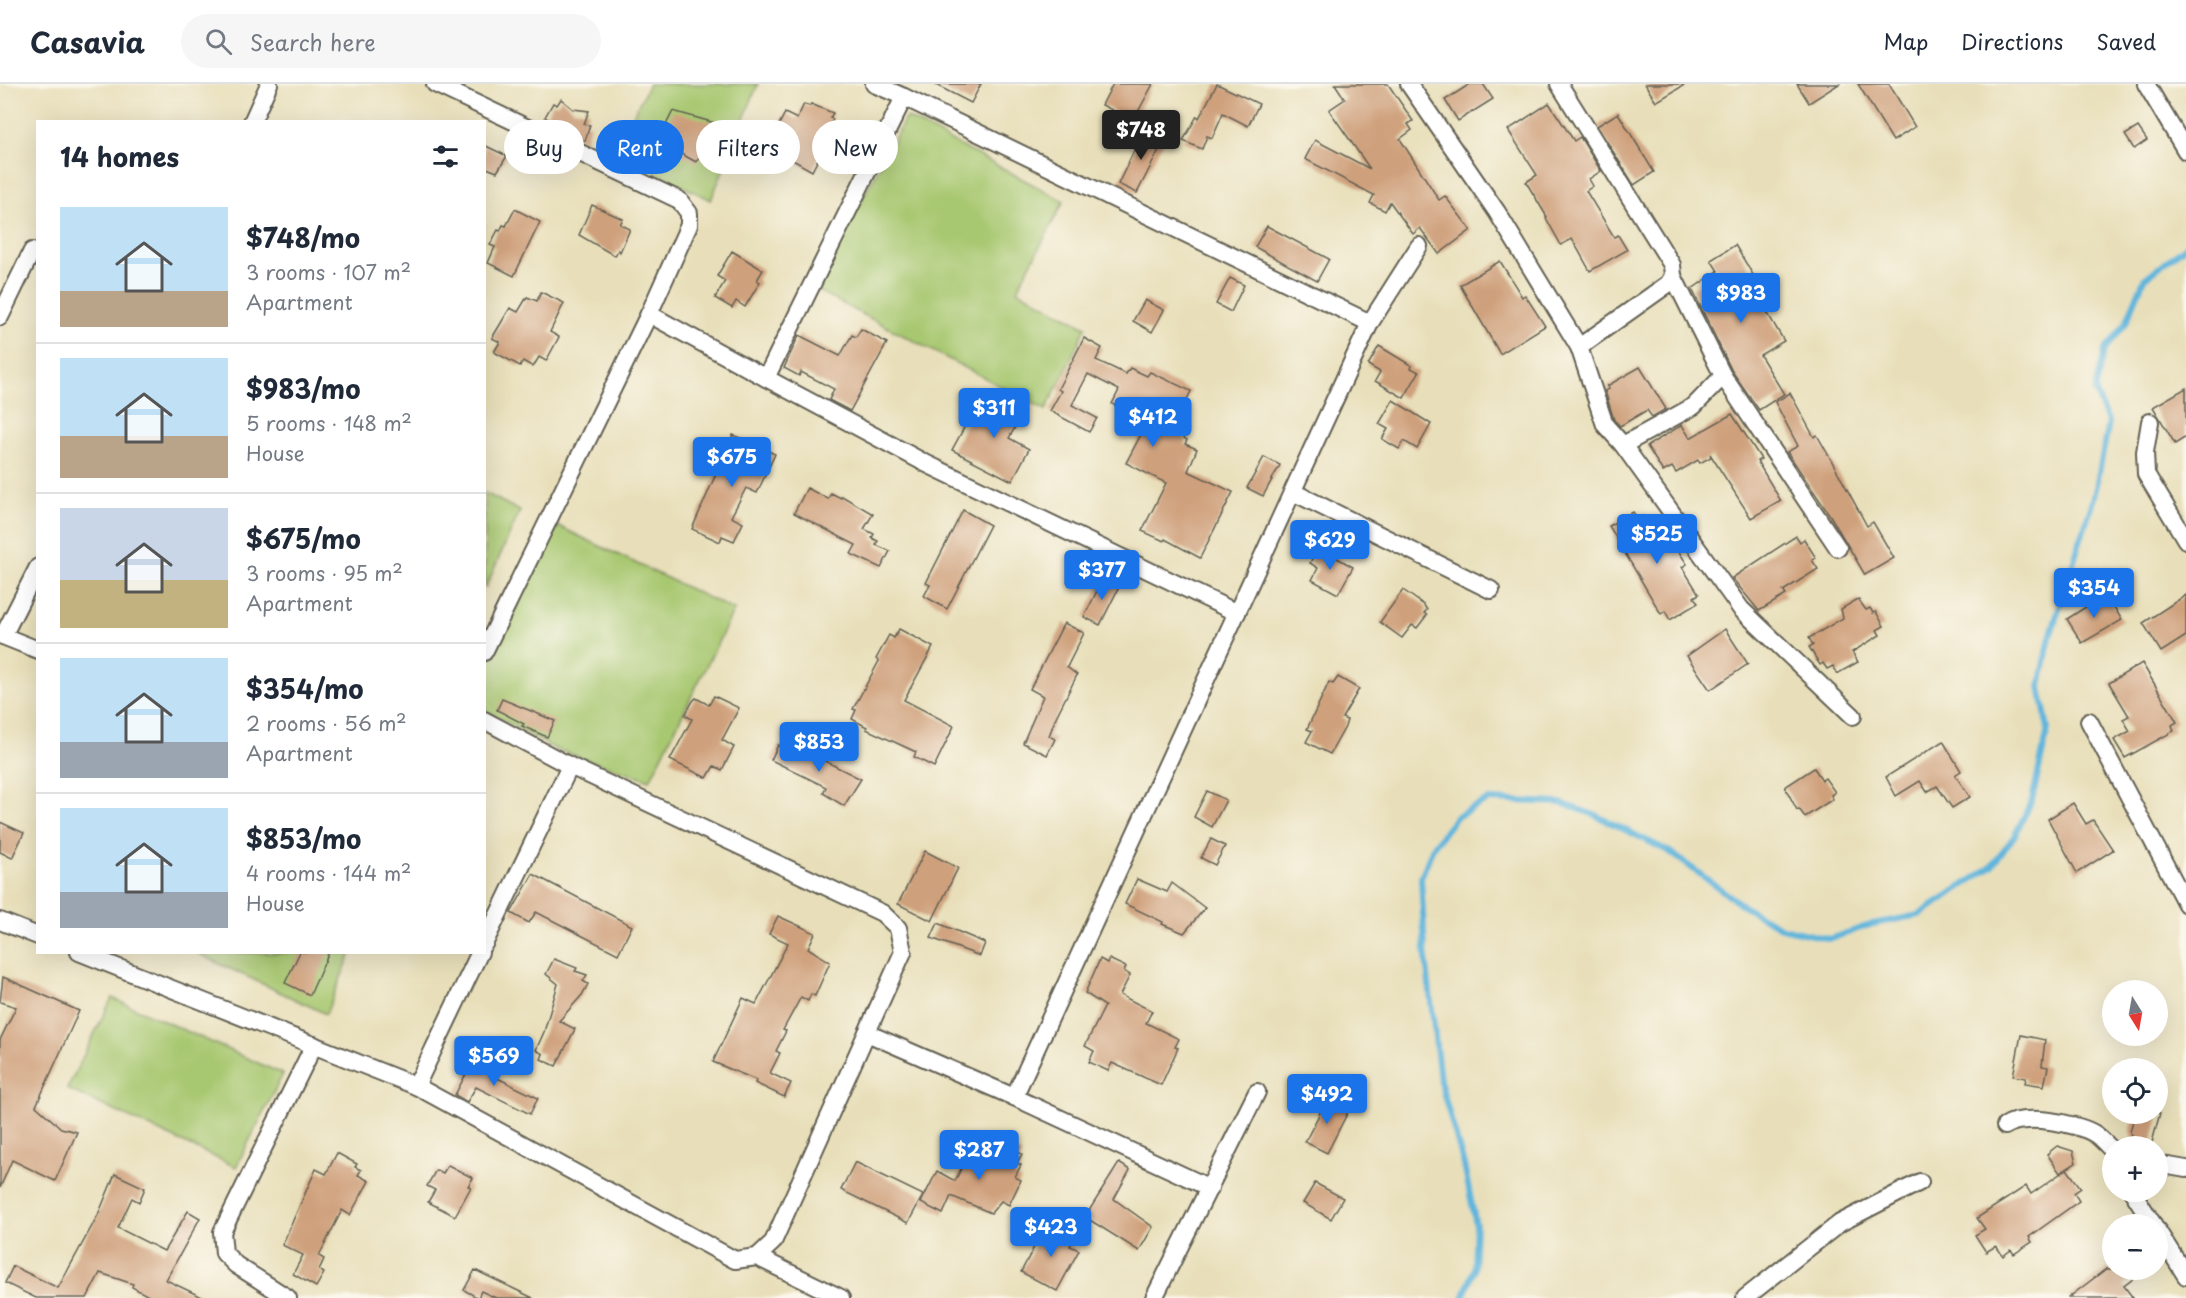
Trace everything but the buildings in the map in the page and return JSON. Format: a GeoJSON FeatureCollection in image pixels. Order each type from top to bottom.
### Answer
{"type":"FeatureCollection","features":[{"type":"Feature","properties":{"kind":"street"},"geometry":{"type":"LineString","coordinates":[[253,120],[269,84]]}},
{"type":"Feature","properties":{"kind":"street"},"geometry":{"type":"LineString","coordinates":[[435,84],[679,200],[688,213],[689,225],[649,314],[486,648]]}},
{"type":"Feature","properties":{"kind":"street"},"geometry":{"type":"LineString","coordinates":[[874,84],[1370,323]]}},
{"type":"Feature","properties":{"kind":"street"},"geometry":{"type":"LineString","coordinates":[[1409,84],[1497,212],[1579,347],[1605,425],[1623,445],[1741,609],[1853,716]]}},
{"type":"Feature","properties":{"kind":"street"},"geometry":{"type":"LineString","coordinates":[[1558,84],[1672,265],[1672,276],[1668,284],[1579,347]]}},
{"type":"Feature","properties":{"kind":"street"},"geometry":{"type":"LineString","coordinates":[[2146,84],[2186,151]]}},
{"type":"Feature","properties":{"kind":"street"},"geometry":{"type":"LineString","coordinates":[[766,378],[904,98]]}},
{"type":"Feature","properties":{"kind":"street"},"geometry":{"type":"LineString","coordinates":[[1014,1097],[1370,323],[1419,246]]}},
{"type":"Feature","properties":{"kind":"street"},"geometry":{"type":"LineString","coordinates":[[0,317],[32,250]]}},
{"type":"Feature","properties":{"kind":"street"},"geometry":{"type":"LineString","coordinates":[[1672,276],[1723,376],[1838,548]]}},
{"type":"Feature","properties":{"kind":"street"},"geometry":{"type":"LineString","coordinates":[[649,314],[926,463],[1237,613]]}},
{"type":"Feature","properties":{"kind":"street"},"geometry":{"type":"LineString","coordinates":[[1623,445],[1694,406],[1723,376]]}},
{"type":"Feature","properties":{"kind":"street"},"geometry":{"type":"LineString","coordinates":[[2150,422],[2145,452],[2146,474],[2186,540]]}},
{"type":"Feature","properties":{"kind":"street"},"geometry":{"type":"LineString","coordinates":[[1293,492],[1491,590]]}},
{"type":"Feature","properties":{"kind":"street"},"geometry":{"type":"LineString","coordinates":[[36,571],[2,635],[36,649]]}},
{"type":"Feature","properties":{"kind":"street"},"geometry":{"type":"LineString","coordinates":[[84,954],[416,1086],[735,1260],[757,1257],[774,1242],[903,952],[898,928],[882,913],[570,766],[486,721]]}},
{"type":"Feature","properties":{"kind":"street"},"geometry":{"type":"LineString","coordinates":[[2089,721],[2186,904]]}},
{"type":"Feature","properties":{"kind":"street"},"geometry":{"type":"LineString","coordinates":[[486,940],[570,766]]}},
{"type":"Feature","properties":{"kind":"street"},"geometry":{"type":"LineString","coordinates":[[0,921],[36,935]]}},
{"type":"Feature","properties":{"kind":"street"},"geometry":{"type":"LineString","coordinates":[[416,1086],[479,954]]}},
{"type":"Feature","properties":{"kind":"street"},"geometry":{"type":"LineString","coordinates":[[867,1033],[1014,1097],[1209,1188]]}},
{"type":"Feature","properties":{"kind":"street"},"geometry":{"type":"LineString","coordinates":[[288,1298],[236,1265],[224,1253],[222,1232],[314,1045]]}},
{"type":"Feature","properties":{"kind":"street"},"geometry":{"type":"LineString","coordinates":[[1154,1298],[1257,1092]]}},
{"type":"Feature","properties":{"kind":"street"},"geometry":{"type":"LineString","coordinates":[[2005,1126],[2011,1121],[2027,1118],[2045,1120],[2094,1133],[2102,1141]]}},
{"type":"Feature","properties":{"kind":"street"},"geometry":{"type":"LineString","coordinates":[[2168,1166],[2186,1169]]}},
{"type":"Feature","properties":{"kind":"street"},"geometry":{"type":"LineString","coordinates":[[1745,1298],[1840,1223],[1920,1182]]}},
{"type":"Feature","properties":{"kind":"street"},"geometry":{"type":"LineString","coordinates":[[2168,1247],[2186,1276]]}},
{"type":"Feature","properties":{"kind":"street"},"geometry":{"type":"LineString","coordinates":[[757,1257],[841,1298]]}},
{"type":"Feature","properties":{"kind":"green space"},"geometry":{"type":"Polygon","coordinates":[[[649,84],[758,84],[743,120],[696,120],[696,174],[722,174],[711,200],[657,174],[684,174],[684,120],[631,120],[649,84]]]}},
{"type":"Feature","properties":{"kind":"green space"},"geometry":{"type":"Polygon","coordinates":[[[906,117],[1064,201],[1017,290],[1086,327],[1046,410],[814,289],[876,174],[898,174],[898,132],[906,117]]]}},
{"type":"Feature","properties":{"kind":"green space"},"geometry":{"type":"Polygon","coordinates":[[[486,494],[520,511],[486,587],[486,494]]]}},
{"type":"Feature","properties":{"kind":"green space"},"geometry":{"type":"Polygon","coordinates":[[[558,526],[734,610],[650,780],[555,749],[486,711],[486,666],[558,526]]]}},
{"type":"Feature","properties":{"kind":"green space"},"geometry":{"type":"Polygon","coordinates":[[[199,954],[351,954],[326,1014],[199,954]]]}},
{"type":"Feature","properties":{"kind":"green space"},"geometry":{"type":"Polygon","coordinates":[[[112,998],[283,1074],[236,1167],[67,1089],[112,998]]]}},
{"type":"Feature","properties":{"kind":"waterway"},"geometry":{"type":"LineString","coordinates":[[1463,1298],[1474,1270],[1476,1225],[1464,1165],[1440,1081],[1425,949],[1421,878],[1433,847],[1456,817],[1488,800],[1561,803],[1595,815],[1670,852],[1746,908],[1782,928],[1829,939],[1873,924],[1919,915],[1992,866],[2015,835],[2032,800],[2048,729],[2040,687],[2050,637],[2094,497],[2109,423],[2095,391],[2104,351],[2126,323],[2144,279],[2186,246]]}}]}
